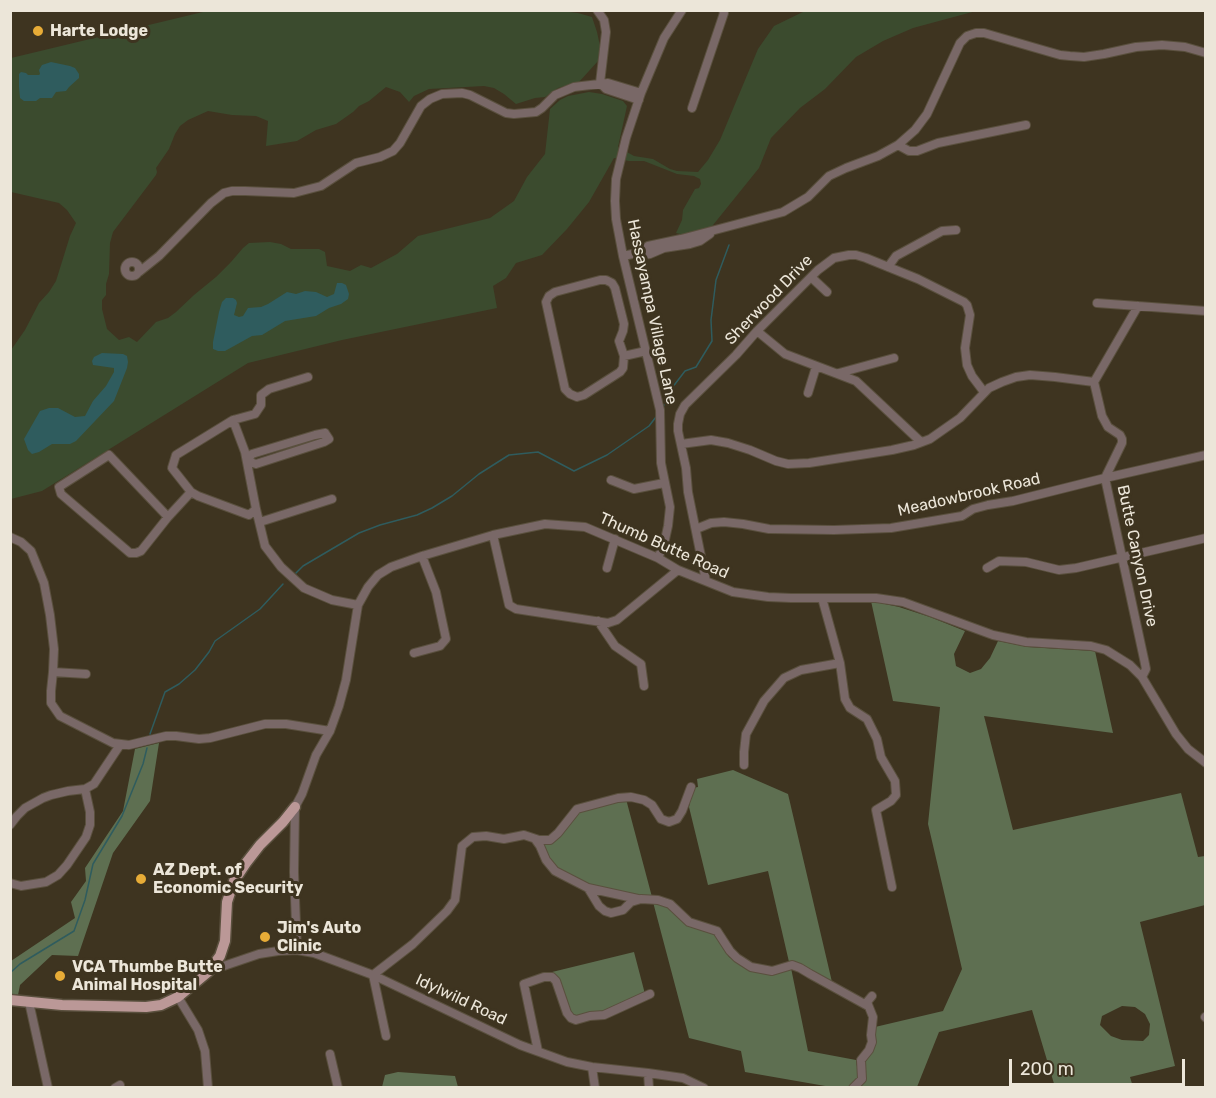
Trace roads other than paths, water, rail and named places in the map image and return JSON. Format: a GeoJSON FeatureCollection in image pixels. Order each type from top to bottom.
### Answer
{"type":"FeatureCollection","features":[{"type":"Feature","properties":{"kind":"main road"},"geometry":{"type":"LineString","coordinates":[[10,1000],[72,1005],[146,1007],[161,1005],[178,998],[208,972],[220,956],[225,941],[227,902],[234,881],[260,845],[295,807]]}},
{"type":"Feature","properties":{"kind":"street"},"geometry":{"type":"LineString","coordinates":[[597,10],[604,20],[606,32],[600,83]]}},
{"type":"Feature","properties":{"kind":"street","name":"Hassayampa Village Lane"},"geometry":{"type":"LineString","coordinates":[[658,558],[664,544],[670,507],[661,463],[660,410],[623,256],[615,201],[616,179],[640,97],[664,38],[682,10]]}},
{"type":"Feature","properties":{"kind":"street"},"geometry":{"type":"LineString","coordinates":[[692,108],[724,13],[723,10]]}},
{"type":"Feature","properties":{"kind":"street"},"geometry":{"type":"LineString","coordinates":[[623,256],[637,253],[651,254],[673,244],[700,241],[715,230],[790,209],[808,197],[829,176],[878,156],[898,145],[915,130],[927,114],[960,43],[976,33],[984,33],[1070,56],[1084,57],[1136,47],[1162,45],[1185,47],[1206,53]]}},
{"type":"Feature","properties":{"kind":"street"},"geometry":{"type":"LineString","coordinates":[[139,272],[159,256],[203,210],[224,193],[245,191],[294,193],[321,186],[356,163],[393,152],[421,106],[442,94],[470,95],[506,113],[514,114],[536,112],[555,95],[574,87],[600,83],[608,82],[613,88],[640,97]]}},
{"type":"Feature","properties":{"kind":"street"},"geometry":{"type":"LineString","coordinates":[[898,145],[909,151],[917,151],[938,143],[1026,125]]}},
{"type":"Feature","properties":{"kind":"street"},"geometry":{"type":"LineString","coordinates":[[888,267],[896,256],[942,231],[956,230]]}},
{"type":"Feature","properties":{"kind":"street","name":"Sherwood Drive"},"geometry":{"type":"LineString","coordinates":[[706,581],[681,444],[678,424],[680,414],[685,405],[736,356],[811,277],[834,258],[849,255],[866,258],[964,302],[970,315],[965,348],[967,365],[984,392]]}},
{"type":"Feature","properties":{"kind":"street"},"geometry":{"type":"LineString","coordinates":[[811,277],[827,292]]}},
{"type":"Feature","properties":{"kind":"street"},"geometry":{"type":"LineString","coordinates":[[600,280],[612,283],[624,324],[619,341],[624,356],[620,372],[584,396],[577,397],[570,394],[565,389],[546,302],[549,296],[555,292],[600,280]]}},
{"type":"Feature","properties":{"kind":"street"},"geometry":{"type":"LineString","coordinates":[[1097,303],[1206,311]]}},
{"type":"Feature","properties":{"kind":"street"},"geometry":{"type":"LineString","coordinates":[[681,444],[711,440],[728,443],[788,464],[809,463],[892,450],[921,442],[930,439],[960,418],[989,388],[1016,377],[1030,375],[1094,382],[1138,306]]}},
{"type":"Feature","properties":{"kind":"street"},"geometry":{"type":"LineString","coordinates":[[757,332],[785,354],[856,381],[921,442]]}},
{"type":"Feature","properties":{"kind":"street"},"geometry":{"type":"LineString","coordinates":[[624,356],[646,351]]}},
{"type":"Feature","properties":{"kind":"street"},"geometry":{"type":"LineString","coordinates":[[838,374],[894,358]]}},
{"type":"Feature","properties":{"kind":"street"},"geometry":{"type":"LineString","coordinates":[[808,393],[816,367]]}},
{"type":"Feature","properties":{"kind":"street"},"geometry":{"type":"LineString","coordinates":[[256,509],[249,515],[191,492],[172,468],[176,455],[233,420],[255,414],[261,405],[261,395],[269,389],[308,377]]}},
{"type":"Feature","properties":{"kind":"street","name":"Butte Canyon Drive"},"geometry":{"type":"LineString","coordinates":[[1094,382],[1102,416],[1108,427],[1122,439],[1122,444],[1105,478],[1146,669],[1142,676]]}},
{"type":"Feature","properties":{"kind":"street"},"geometry":{"type":"LineString","coordinates":[[233,420],[247,461],[265,546],[281,567],[304,588],[332,600],[358,605]]}},
{"type":"Feature","properties":{"kind":"street"},"geometry":{"type":"LineString","coordinates":[[324,433],[329,439],[256,464],[247,461],[252,454],[315,435],[324,433]]}},
{"type":"Feature","properties":{"kind":"street"},"geometry":{"type":"LineString","coordinates":[[168,517],[109,455],[59,487],[61,494],[130,553],[141,551],[191,492]]}},
{"type":"Feature","properties":{"kind":"street","name":"Meadowbrook Road"},"geometry":{"type":"LineString","coordinates":[[696,529],[724,522],[769,529],[891,528],[962,516],[973,509],[988,505],[1206,455]]}},
{"type":"Feature","properties":{"kind":"street"},"geometry":{"type":"LineString","coordinates":[[611,480],[634,489],[664,483]]}},
{"type":"Feature","properties":{"kind":"street"},"geometry":{"type":"LineString","coordinates":[[260,522],[332,499]]}},
{"type":"Feature","properties":{"kind":"street","name":"Thumb Butte Road"},"geometry":{"type":"LineString","coordinates":[[297,950],[294,872],[295,807],[339,706],[346,680],[358,605],[368,587],[391,567],[493,535],[545,524],[585,527],[658,558],[678,570],[733,592],[768,597],[876,598],[903,602],[993,635],[1026,642],[1091,646],[1106,650],[1130,665],[1142,676],[1176,734],[1188,748],[1203,759]]}},
{"type":"Feature","properties":{"kind":"street"},"geometry":{"type":"LineString","coordinates":[[493,535],[509,605],[516,609],[608,623],[617,620],[678,570]]}},
{"type":"Feature","properties":{"kind":"street"},"geometry":{"type":"LineString","coordinates":[[10,537],[21,542],[31,551],[44,583],[54,649],[51,703],[60,716],[120,745],[176,735],[199,739],[210,738],[265,724],[286,724],[330,731]]}},
{"type":"Feature","properties":{"kind":"street"},"geometry":{"type":"LineString","coordinates":[[987,568],[999,561],[1026,562],[1059,570],[1076,568],[1206,538]]}},
{"type":"Feature","properties":{"kind":"street"},"geometry":{"type":"LineString","coordinates":[[607,568],[615,539]]}},
{"type":"Feature","properties":{"kind":"street"},"geometry":{"type":"LineString","coordinates":[[414,653],[440,646],[446,639],[436,592],[422,556]]}},
{"type":"Feature","properties":{"kind":"street"},"geometry":{"type":"LineString","coordinates":[[822,598],[840,663],[845,699],[850,708],[867,719],[877,739],[881,757],[894,781],[896,795],[876,810],[892,888]]}},
{"type":"Feature","properties":{"kind":"street"},"geometry":{"type":"LineString","coordinates":[[598,621],[615,646],[641,664],[644,686]]}},
{"type":"Feature","properties":{"kind":"street"},"geometry":{"type":"LineString","coordinates":[[744,765],[746,734],[764,701],[784,678],[801,670],[840,663]]}},
{"type":"Feature","properties":{"kind":"street"},"geometry":{"type":"LineString","coordinates":[[53,672],[86,674]]}},
{"type":"Feature","properties":{"kind":"street"},"geometry":{"type":"LineString","coordinates":[[10,825],[17,816],[35,802],[51,795],[85,789],[94,784],[120,745]]}},
{"type":"Feature","properties":{"kind":"street"},"geometry":{"type":"LineString","coordinates":[[386,1036],[373,975],[413,944],[447,911],[455,900],[462,846],[473,837],[486,836],[504,839],[524,835],[539,840],[550,840],[558,834],[577,809],[618,798],[631,797],[644,800],[652,805],[662,819],[669,822],[677,819],[691,787]]}},
{"type":"Feature","properties":{"kind":"street"},"geometry":{"type":"LineString","coordinates":[[10,883],[21,886],[46,882],[52,880],[63,870],[86,837],[90,825],[85,789]]}},
{"type":"Feature","properties":{"kind":"street"},"geometry":{"type":"LineString","coordinates":[[534,839],[540,846],[546,861],[555,871],[588,888],[670,904],[689,922],[717,931],[730,951],[751,967],[772,971],[792,964],[868,1006]]}},
{"type":"Feature","properties":{"kind":"street"},"geometry":{"type":"LineString","coordinates":[[588,888],[605,912],[611,913],[623,909],[631,902],[641,899]]}},
{"type":"Feature","properties":{"kind":"street","name":"Idylwild Road"},"geometry":{"type":"LineString","coordinates":[[208,972],[259,954],[297,950],[314,953],[373,975],[520,1045],[567,1062],[684,1078],[704,1088]]}},
{"type":"Feature","properties":{"kind":"street"},"geometry":{"type":"LineString","coordinates":[[538,1051],[524,984],[544,977],[552,977],[556,981],[567,1014],[576,1020],[603,1015],[650,994]]}},
{"type":"Feature","properties":{"kind":"street"},"geometry":{"type":"LineString","coordinates":[[853,1088],[862,1079],[861,1060],[872,1042],[873,1017],[867,1002],[872,996]]}},
{"type":"Feature","properties":{"kind":"street"},"geometry":{"type":"LineString","coordinates":[[178,998],[198,1030],[205,1051],[208,1088]]}},
{"type":"Feature","properties":{"kind":"street"},"geometry":{"type":"LineString","coordinates":[[29,1002],[48,1088]]}},
{"type":"Feature","properties":{"kind":"street"},"geometry":{"type":"LineString","coordinates":[[330,1054],[338,1088]]}},
{"type":"Feature","properties":{"kind":"street"},"geometry":{"type":"LineString","coordinates":[[592,1067],[595,1088]]}},
{"type":"Feature","properties":{"kind":"street"},"geometry":{"type":"LineString","coordinates":[[648,1073],[649,1088]]}},
{"type":"Feature","properties":{"kind":"water"},"geometry":{"type":"Polygon","coordinates":[[[51,62],[75,68],[79,78],[66,91],[56,92],[52,98],[24,101],[20,98],[19,74],[21,72],[28,75],[39,75],[42,65],[51,62]]]}},
{"type":"Feature","properties":{"kind":"water"},"geometry":{"type":"Polygon","coordinates":[[[337,283],[346,285],[349,294],[348,299],[341,304],[316,316],[285,321],[262,335],[252,336],[225,351],[213,349],[219,312],[226,298],[236,300],[234,315],[239,317],[243,316],[248,308],[261,307],[287,292],[296,294],[305,291],[316,292],[327,297],[334,294],[337,283]]]}},
{"type":"Feature","properties":{"kind":"water"},"geometry":{"type":"Polygon","coordinates":[[[102,353],[127,356],[127,368],[114,401],[76,441],[70,444],[52,444],[32,454],[24,439],[40,411],[58,408],[75,417],[85,416],[93,401],[106,386],[114,368],[93,365],[92,361],[94,357],[102,353]]]}},
{"type":"Feature","properties":{"kind":"waterway"},"geometry":{"type":"LineString","coordinates":[[664,405],[672,388],[685,371],[696,367],[712,341],[711,320],[716,280],[729,245]]}},
{"type":"Feature","properties":{"kind":"waterway"},"geometry":{"type":"LineString","coordinates":[[296,573],[303,566],[359,533],[432,508],[509,455],[538,452],[574,471],[607,455],[649,426],[656,417]]}},
{"type":"Feature","properties":{"kind":"waterway"},"geometry":{"type":"LineString","coordinates":[[150,734],[165,692],[179,684],[195,670],[215,641],[260,609],[283,584]]}},
{"type":"Feature","properties":{"kind":"waterway"},"geometry":{"type":"LineString","coordinates":[[10,973],[20,964],[74,931],[85,900],[93,864],[122,816],[147,748]]}},
{"type":"Feature","properties":{"kind":"place","name":"Harte Lodge"},"geometry":{"type":"Point","coordinates":[38,31]}},
{"type":"Feature","properties":{"kind":"place","name":"AZ Dept. of Economic Security"},"geometry":{"type":"Point","coordinates":[141,879]}},
{"type":"Feature","properties":{"kind":"place","name":"Jim's Auto Clinic"},"geometry":{"type":"Point","coordinates":[265,937]}},
{"type":"Feature","properties":{"kind":"place","name":"VCA Thumbe Butte Animal Hospital"},"geometry":{"type":"Point","coordinates":[60,976]}}]}
